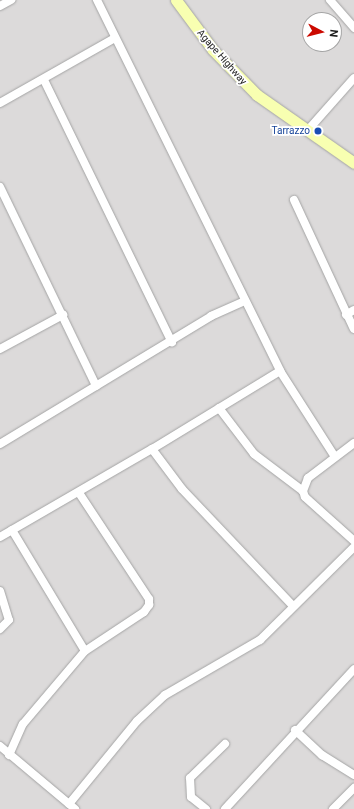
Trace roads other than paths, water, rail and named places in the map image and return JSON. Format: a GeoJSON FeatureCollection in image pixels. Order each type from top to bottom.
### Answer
{"type":"FeatureCollection","features":[{"type":"Feature","properties":{"kind":"street"},"geometry":{"type":"LineString","coordinates":[[0,6],[11,0]]}},
{"type":"Feature","properties":{"kind":"street"},"geometry":{"type":"LineString","coordinates":[[97,0],[244,301],[280,371],[334,457]]}},
{"type":"Feature","properties":{"kind":"street","name":"Agape Highway"},"geometry":{"type":"LineString","coordinates":[[176,0],[237,76],[277,110],[354,163]]}},
{"type":"Feature","properties":{"kind":"street"},"geometry":{"type":"LineString","coordinates":[[330,0],[354,28]]}},
{"type":"Feature","properties":{"kind":"street"},"geometry":{"type":"LineString","coordinates":[[0,103],[44,80],[115,38]]}},
{"type":"Feature","properties":{"kind":"street"},"geometry":{"type":"LineString","coordinates":[[308,130],[354,78]]}},
{"type":"Feature","properties":{"kind":"street"},"geometry":{"type":"LineString","coordinates":[[44,80],[172,342]]}},
{"type":"Feature","properties":{"kind":"street"},"geometry":{"type":"LineString","coordinates":[[0,187],[96,386]]}},
{"type":"Feature","properties":{"kind":"street"},"geometry":{"type":"LineString","coordinates":[[294,200],[346,315],[354,328]]}},
{"type":"Feature","properties":{"kind":"street"},"geometry":{"type":"LineString","coordinates":[[0,444],[96,386],[244,301]]}},
{"type":"Feature","properties":{"kind":"street"},"geometry":{"type":"LineString","coordinates":[[346,315],[354,310]]}},
{"type":"Feature","properties":{"kind":"street"},"geometry":{"type":"LineString","coordinates":[[0,349],[63,315]]}},
{"type":"Feature","properties":{"kind":"street"},"geometry":{"type":"LineString","coordinates":[[0,537],[79,493],[280,371]]}},
{"type":"Feature","properties":{"kind":"street"},"geometry":{"type":"LineString","coordinates":[[218,408],[254,454],[303,491],[305,497],[354,541]]}},
{"type":"Feature","properties":{"kind":"street"},"geometry":{"type":"LineString","coordinates":[[303,491],[308,478],[354,443]]}},
{"type":"Feature","properties":{"kind":"street"},"geometry":{"type":"LineString","coordinates":[[152,449],[182,489],[293,606]]}},
{"type":"Feature","properties":{"kind":"street"},"geometry":{"type":"LineString","coordinates":[[9,755],[23,724],[85,651],[144,612],[149,599],[79,493]]}},
{"type":"Feature","properties":{"kind":"street"},"geometry":{"type":"LineString","coordinates":[[12,530],[85,651]]}},
{"type":"Feature","properties":{"kind":"street"},"geometry":{"type":"LineString","coordinates":[[0,746],[72,806],[137,722],[165,695],[260,640],[354,547]]}},
{"type":"Feature","properties":{"kind":"street"},"geometry":{"type":"LineString","coordinates":[[0,591],[9,618],[0,629]]}},
{"type":"Feature","properties":{"kind":"street"},"geometry":{"type":"LineString","coordinates":[[225,809],[295,730],[354,669]]}},
{"type":"Feature","properties":{"kind":"street"},"geometry":{"type":"LineString","coordinates":[[295,730],[322,755],[354,775]]}},
{"type":"Feature","properties":{"kind":"street"},"geometry":{"type":"LineString","coordinates":[[206,809],[191,797],[190,778],[225,744]]}},
{"type":"Feature","properties":{"kind":"street"},"geometry":{"type":"LineString","coordinates":[[333,809],[354,788]]}},
{"type":"Feature","properties":{"kind":"place","name":"Tarrazzo"},"geometry":{"type":"Point","coordinates":[318,131]}}]}
